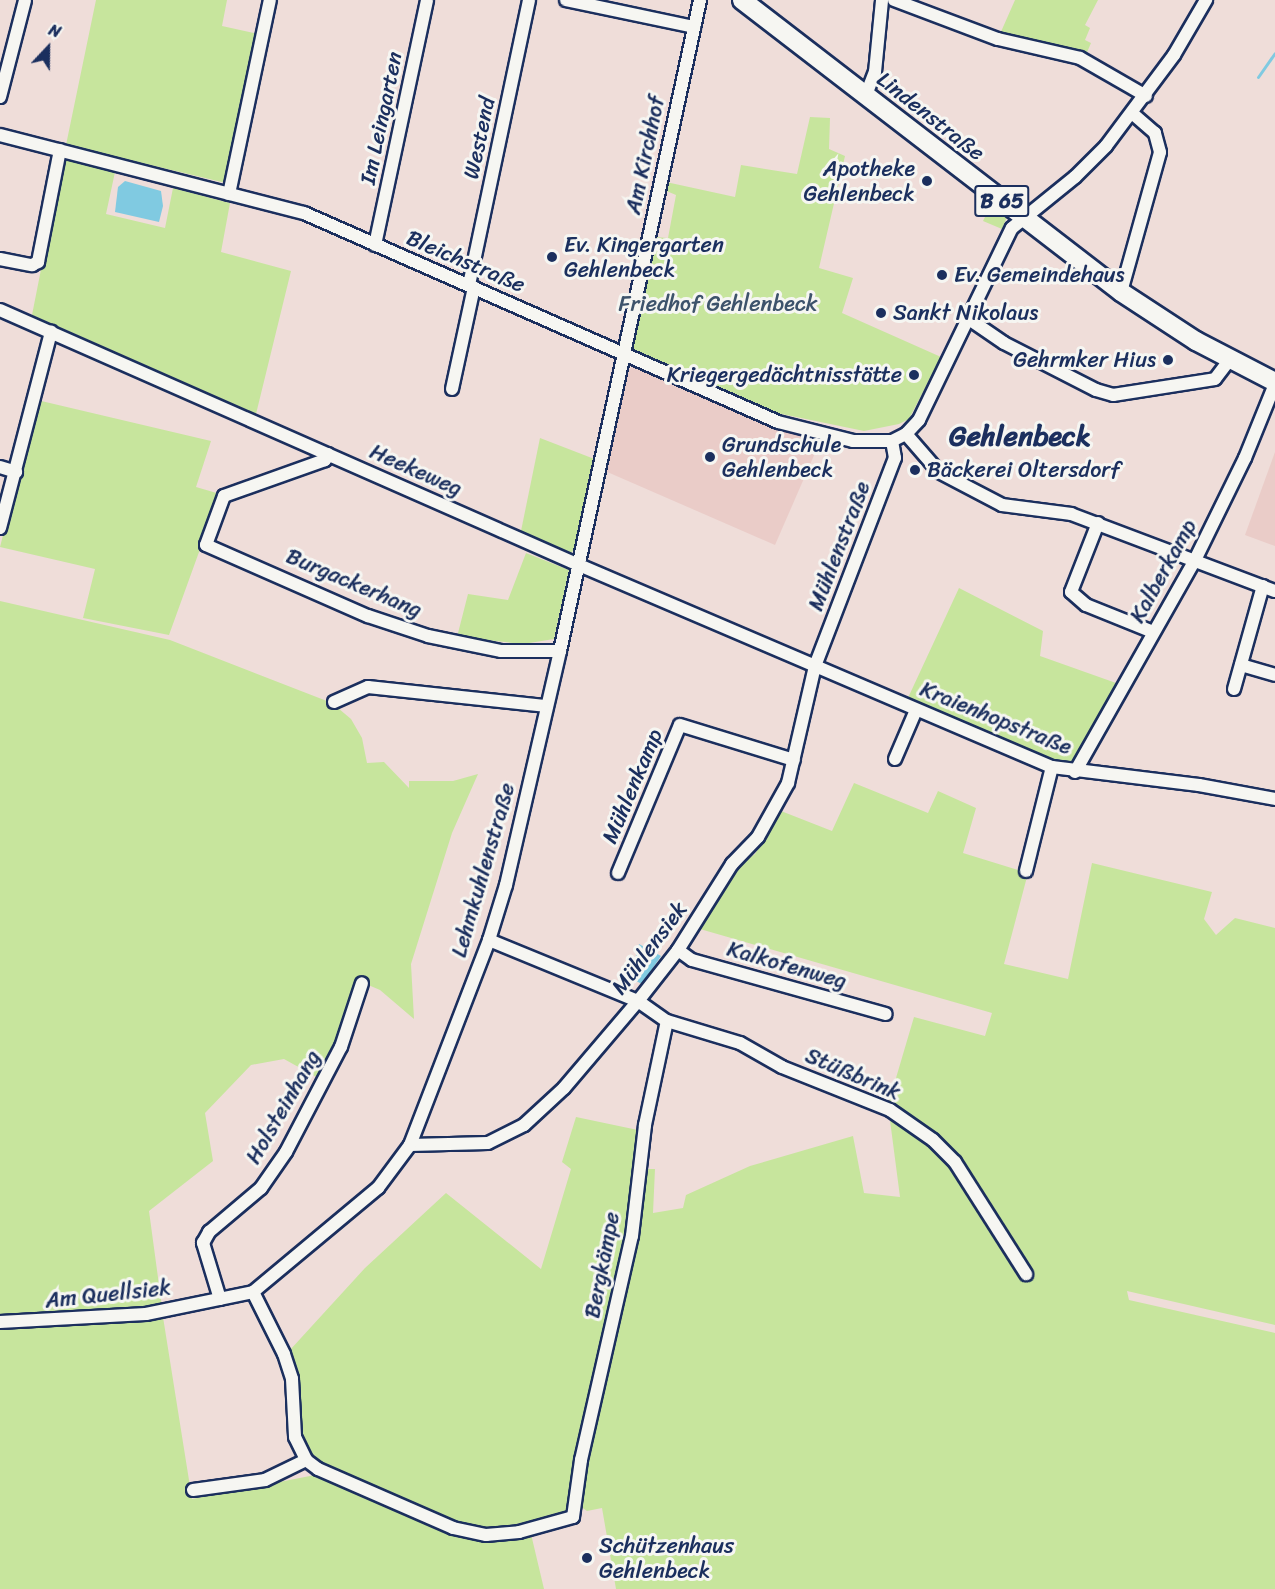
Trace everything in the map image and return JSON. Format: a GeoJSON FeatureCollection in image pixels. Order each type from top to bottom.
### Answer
{"type":"FeatureCollection","features":[{"type":"Feature","properties":{"kind":"main road","name":"Lindenstraße"},"geometry":{"type":"LineString","coordinates":[[742,0],[1120,292],[1164,322],[1275,383]]}},
{"type":"Feature","properties":{"kind":"street"},"geometry":{"type":"LineString","coordinates":[[0,97],[25,0]]}},
{"type":"Feature","properties":{"kind":"street"},"geometry":{"type":"LineString","coordinates":[[229,194],[270,0]]}},
{"type":"Feature","properties":{"kind":"street","name":"Im Leingarten"},"geometry":{"type":"LineString","coordinates":[[375,245],[427,0]]}},
{"type":"Feature","properties":{"kind":"street","name":"Westend"},"geometry":{"type":"LineString","coordinates":[[452,389],[529,0]]}},
{"type":"Feature","properties":{"kind":"street"},"geometry":{"type":"LineString","coordinates":[[566,0],[694,27]]}},
{"type":"Feature","properties":{"kind":"street","name":"Am Kirchhof"},"geometry":{"type":"LineString","coordinates":[[622,353],[700,0]]}},
{"type":"Feature","properties":{"kind":"street"},"geometry":{"type":"LineString","coordinates":[[866,95],[876,72],[882,0]]}},
{"type":"Feature","properties":{"kind":"street"},"geometry":{"type":"LineString","coordinates":[[894,0],[998,39],[1080,58],[1146,96]]}},
{"type":"Feature","properties":{"kind":"street"},"geometry":{"type":"LineString","coordinates":[[1206,0],[1133,114],[1075,177],[1023,216],[1012,228],[919,420],[906,434],[939,471],[1002,505],[1071,514],[1269,588],[1234,689]]}},
{"type":"Feature","properties":{"kind":"street"},"geometry":{"type":"LineString","coordinates":[[1120,292],[1160,153],[1155,134],[1133,114]]}},
{"type":"Feature","properties":{"kind":"street","name":"Bleichstraße"},"geometry":{"type":"LineString","coordinates":[[0,135],[304,213],[778,422],[853,441],[892,441],[906,434]]}},
{"type":"Feature","properties":{"kind":"street"},"geometry":{"type":"LineString","coordinates":[[0,259],[32,265],[38,262],[60,150]]}},
{"type":"Feature","properties":{"kind":"street","name":"Heekeweg"},"geometry":{"type":"LineString","coordinates":[[0,310],[579,565],[815,666]]}},
{"type":"Feature","properties":{"kind":"street"},"geometry":{"type":"LineString","coordinates":[[969,319],[1005,343],[1113,395],[1215,379],[1230,359]]}},
{"type":"Feature","properties":{"kind":"street"},"geometry":{"type":"LineString","coordinates":[[0,528],[51,332]]}},
{"type":"Feature","properties":{"kind":"street","name":"Lehmkuhlenstraße"},"geometry":{"type":"LineString","coordinates":[[220,1299],[254,1292],[378,1188],[410,1145],[489,940],[560,651],[622,353]]}},
{"type":"Feature","properties":{"kind":"street","name":"Kalberkamp"},"geometry":{"type":"LineString","coordinates":[[1075,772],[1195,560],[1245,458],[1275,383]]}},
{"type":"Feature","properties":{"kind":"street","name":"Mühlenstraße"},"geometry":{"type":"LineString","coordinates":[[815,666],[895,458],[892,441]]}},
{"type":"Feature","properties":{"kind":"street","name":"Burgackerhang"},"geometry":{"type":"LineString","coordinates":[[328,454],[325,460],[225,496],[206,545],[368,616],[428,636],[501,651],[560,651]]}},
{"type":"Feature","properties":{"kind":"street"},"geometry":{"type":"LineString","coordinates":[[0,467],[16,472]]}},
{"type":"Feature","properties":{"kind":"street"},"geometry":{"type":"LineString","coordinates":[[1098,523],[1071,592],[1086,604],[1153,632]]}},
{"type":"Feature","properties":{"kind":"street"},"geometry":{"type":"LineString","coordinates":[[1241,665],[1275,675]]}},
{"type":"Feature","properties":{"kind":"street","name":"Kraienhopstraße"},"geometry":{"type":"LineString","coordinates":[[815,666],[1052,767],[1075,772],[1199,785],[1275,799]]}},
{"type":"Feature","properties":{"kind":"street","name":"Mühlensiek"},"geometry":{"type":"LineString","coordinates":[[410,1145],[488,1143],[506,1137],[564,1088],[638,1001],[678,950],[732,864],[772,816],[794,760],[815,666]]}},
{"type":"Feature","properties":{"kind":"street"},"geometry":{"type":"LineString","coordinates":[[334,702],[368,687],[547,706]]}},
{"type":"Feature","properties":{"kind":"street"},"geometry":{"type":"LineString","coordinates":[[895,759],[916,710]]}},
{"type":"Feature","properties":{"kind":"street","name":"Mühlenkamp"},"geometry":{"type":"LineString","coordinates":[[618,873],[680,725],[794,760]]}},
{"type":"Feature","properties":{"kind":"street"},"geometry":{"type":"LineString","coordinates":[[1026,871],[1052,767]]}},
{"type":"Feature","properties":{"kind":"street","name":"Stüßbrink"},"geometry":{"type":"LineString","coordinates":[[489,940],[638,1001],[667,1021],[740,1043],[782,1067],[890,1110],[933,1140],[965,1176],[1026,1274]]}},
{"type":"Feature","properties":{"kind":"street","name":"Kalkofenweg"},"geometry":{"type":"LineString","coordinates":[[678,950],[692,960],[886,1014]]}},
{"type":"Feature","properties":{"kind":"street","name":"Holsteinhang"},"geometry":{"type":"LineString","coordinates":[[220,1299],[203,1243],[209,1232],[261,1188],[286,1152],[341,1047],[362,983]]}},
{"type":"Feature","properties":{"kind":"street","name":"Bergkämpe"},"geometry":{"type":"LineString","coordinates":[[306,1460],[389,1502],[475,1533],[519,1532],[573,1517],[581,1460],[632,1236],[645,1125],[667,1021]]}},
{"type":"Feature","properties":{"kind":"street"},"geometry":{"type":"LineString","coordinates":[[193,1490],[266,1480],[306,1460],[295,1437],[292,1379],[284,1354],[254,1292]]}},
{"type":"Feature","properties":{"kind":"street","name":"Am Quellsiek"},"geometry":{"type":"LineString","coordinates":[[0,1322],[146,1314],[220,1299]]}},
{"type":"Feature","properties":{"kind":"shaded area","name":"Grundschule Gehlenbeck"},"geometry":{"type":"Polygon","coordinates":[[[634,366],[819,444],[775,545],[605,471],[625,372],[634,366]]]}},
{"type":"Feature","properties":{"kind":"shaded area"},"geometry":{"type":"Polygon","coordinates":[[[1275,452],[1275,546],[1245,535],[1275,452]]]}},
{"type":"Feature","properties":{"kind":"green space"},"geometry":{"type":"Polygon","coordinates":[[[96,0],[227,0],[222,26],[258,34],[226,183],[66,145],[96,0]]]}},
{"type":"Feature","properties":{"kind":"green space"},"geometry":{"type":"Polygon","coordinates":[[[1015,0],[1098,0],[1085,25],[1090,28],[1085,40],[1091,43],[1085,57],[1000,34],[1015,0]]]}},
{"type":"Feature","properties":{"kind":"green space","name":"Friedhof Gehlenbeck"},"geometry":{"type":"Polygon","coordinates":[[[810,117],[830,118],[829,149],[845,156],[819,268],[853,278],[842,313],[941,357],[909,419],[899,424],[864,431],[772,412],[635,353],[631,345],[654,237],[668,238],[676,195],[664,190],[666,182],[735,197],[741,165],[797,174],[810,117]]]}},
{"type":"Feature","properties":{"kind":"green space"},"geometry":{"type":"Polygon","coordinates":[[[63,158],[115,172],[106,214],[165,228],[173,188],[230,203],[221,252],[291,271],[256,414],[32,315],[63,158]]]}},
{"type":"Feature","properties":{"kind":"green space"},"geometry":{"type":"Polygon","coordinates":[[[990,207],[1007,217],[1002,229],[983,221],[990,207]]]}},
{"type":"Feature","properties":{"kind":"green space"},"geometry":{"type":"Polygon","coordinates":[[[37,400],[211,441],[196,487],[220,494],[169,635],[83,618],[95,569],[0,547],[37,400]]]}},
{"type":"Feature","properties":{"kind":"green space"},"geometry":{"type":"Polygon","coordinates":[[[540,438],[597,460],[577,546],[571,553],[521,531],[540,438]]]}},
{"type":"Feature","properties":{"kind":"green space"},"geometry":{"type":"Polygon","coordinates":[[[526,553],[569,570],[554,639],[523,644],[457,637],[468,594],[508,600],[526,553]]]}},
{"type":"Feature","properties":{"kind":"green space"},"geometry":{"type":"Polygon","coordinates":[[[959,588],[1043,631],[1040,656],[1116,683],[1076,760],[1065,764],[907,700],[959,588]]]}},
{"type":"Feature","properties":{"kind":"green space"},"geometry":{"type":"Polygon","coordinates":[[[0,601],[170,640],[332,703],[351,719],[362,738],[367,763],[384,762],[409,788],[409,781],[453,781],[478,774],[452,833],[411,964],[414,1019],[380,990],[359,981],[320,1079],[284,1059],[251,1065],[205,1113],[213,1161],[149,1211],[162,1307],[44,1317],[0,1316],[0,601]]]}},
{"type":"Feature","properties":{"kind":"green space"},"geometry":{"type":"Polygon","coordinates":[[[854,783],[928,813],[938,791],[976,808],[963,853],[1028,873],[1004,964],[1068,979],[1092,863],[1212,892],[1204,919],[1216,935],[1235,918],[1275,928],[1275,1325],[1127,1291],[1129,1300],[1275,1333],[1275,1589],[616,1589],[602,1508],[587,1511],[580,1506],[613,1343],[602,1340],[565,1514],[487,1530],[454,1523],[309,1457],[299,1433],[290,1350],[365,1268],[446,1193],[541,1269],[571,1169],[562,1162],[576,1117],[652,1133],[644,1169],[655,1169],[653,1213],[683,1208],[686,1195],[750,1166],[853,1136],[864,1193],[900,1197],[888,1105],[914,1017],[985,1036],[992,1013],[700,929],[736,867],[755,854],[781,811],[832,831],[854,783]]]}},
{"type":"Feature","properties":{"kind":"green space"},"geometry":{"type":"Polygon","coordinates":[[[163,1317],[192,1499],[315,1475],[385,1507],[486,1542],[531,1534],[544,1589],[0,1589],[0,1326],[163,1317]]]}},
{"type":"Feature","properties":{"kind":"water"},"geometry":{"type":"Polygon","coordinates":[[[125,181],[161,191],[163,206],[159,222],[115,212],[118,187],[125,181]]]}},
{"type":"Feature","properties":{"kind":"water"},"geometry":{"type":"Polygon","coordinates":[[[639,944],[661,956],[642,984],[630,978],[639,944]]]}},
{"type":"Feature","properties":{"kind":"waterway"},"geometry":{"type":"LineString","coordinates":[[1258,77],[1275,53]]}},
{"type":"Feature","properties":{"kind":"place","name":"Apotheke Gehlenbeck"},"geometry":{"type":"Point","coordinates":[927,181]}},
{"type":"Feature","properties":{"kind":"place","name":"Ev. Kingergarten Gehlenbeck"},"geometry":{"type":"Point","coordinates":[552,257]}},
{"type":"Feature","properties":{"kind":"place","name":"Ev. Gemeindehaus"},"geometry":{"type":"Point","coordinates":[942,275]}},
{"type":"Feature","properties":{"kind":"place","name":"Sankt Nikolaus"},"geometry":{"type":"Point","coordinates":[881,313]}},
{"type":"Feature","properties":{"kind":"place","name":"Gehrmker Hius"},"geometry":{"type":"Point","coordinates":[1168,360]}},
{"type":"Feature","properties":{"kind":"place","name":"Kriegergedächtnisstätte"},"geometry":{"type":"Point","coordinates":[914,375]}},
{"type":"Feature","properties":{"kind":"place","name":"Grundschule Gehlenbeck"},"geometry":{"type":"Point","coordinates":[710,457]}},
{"type":"Feature","properties":{"kind":"place","name":"Bäckerei Oltersdorf"},"geometry":{"type":"Point","coordinates":[915,470]}},
{"type":"Feature","properties":{"kind":"place","name":"Schützenhaus Gehlenbeck"},"geometry":{"type":"Point","coordinates":[587,1558]}},
{"type":"Feature","properties":{"kind":"district","name":"Gehlenbeck"},"geometry":{"type":"Point","coordinates":[1020,436]}}]}
